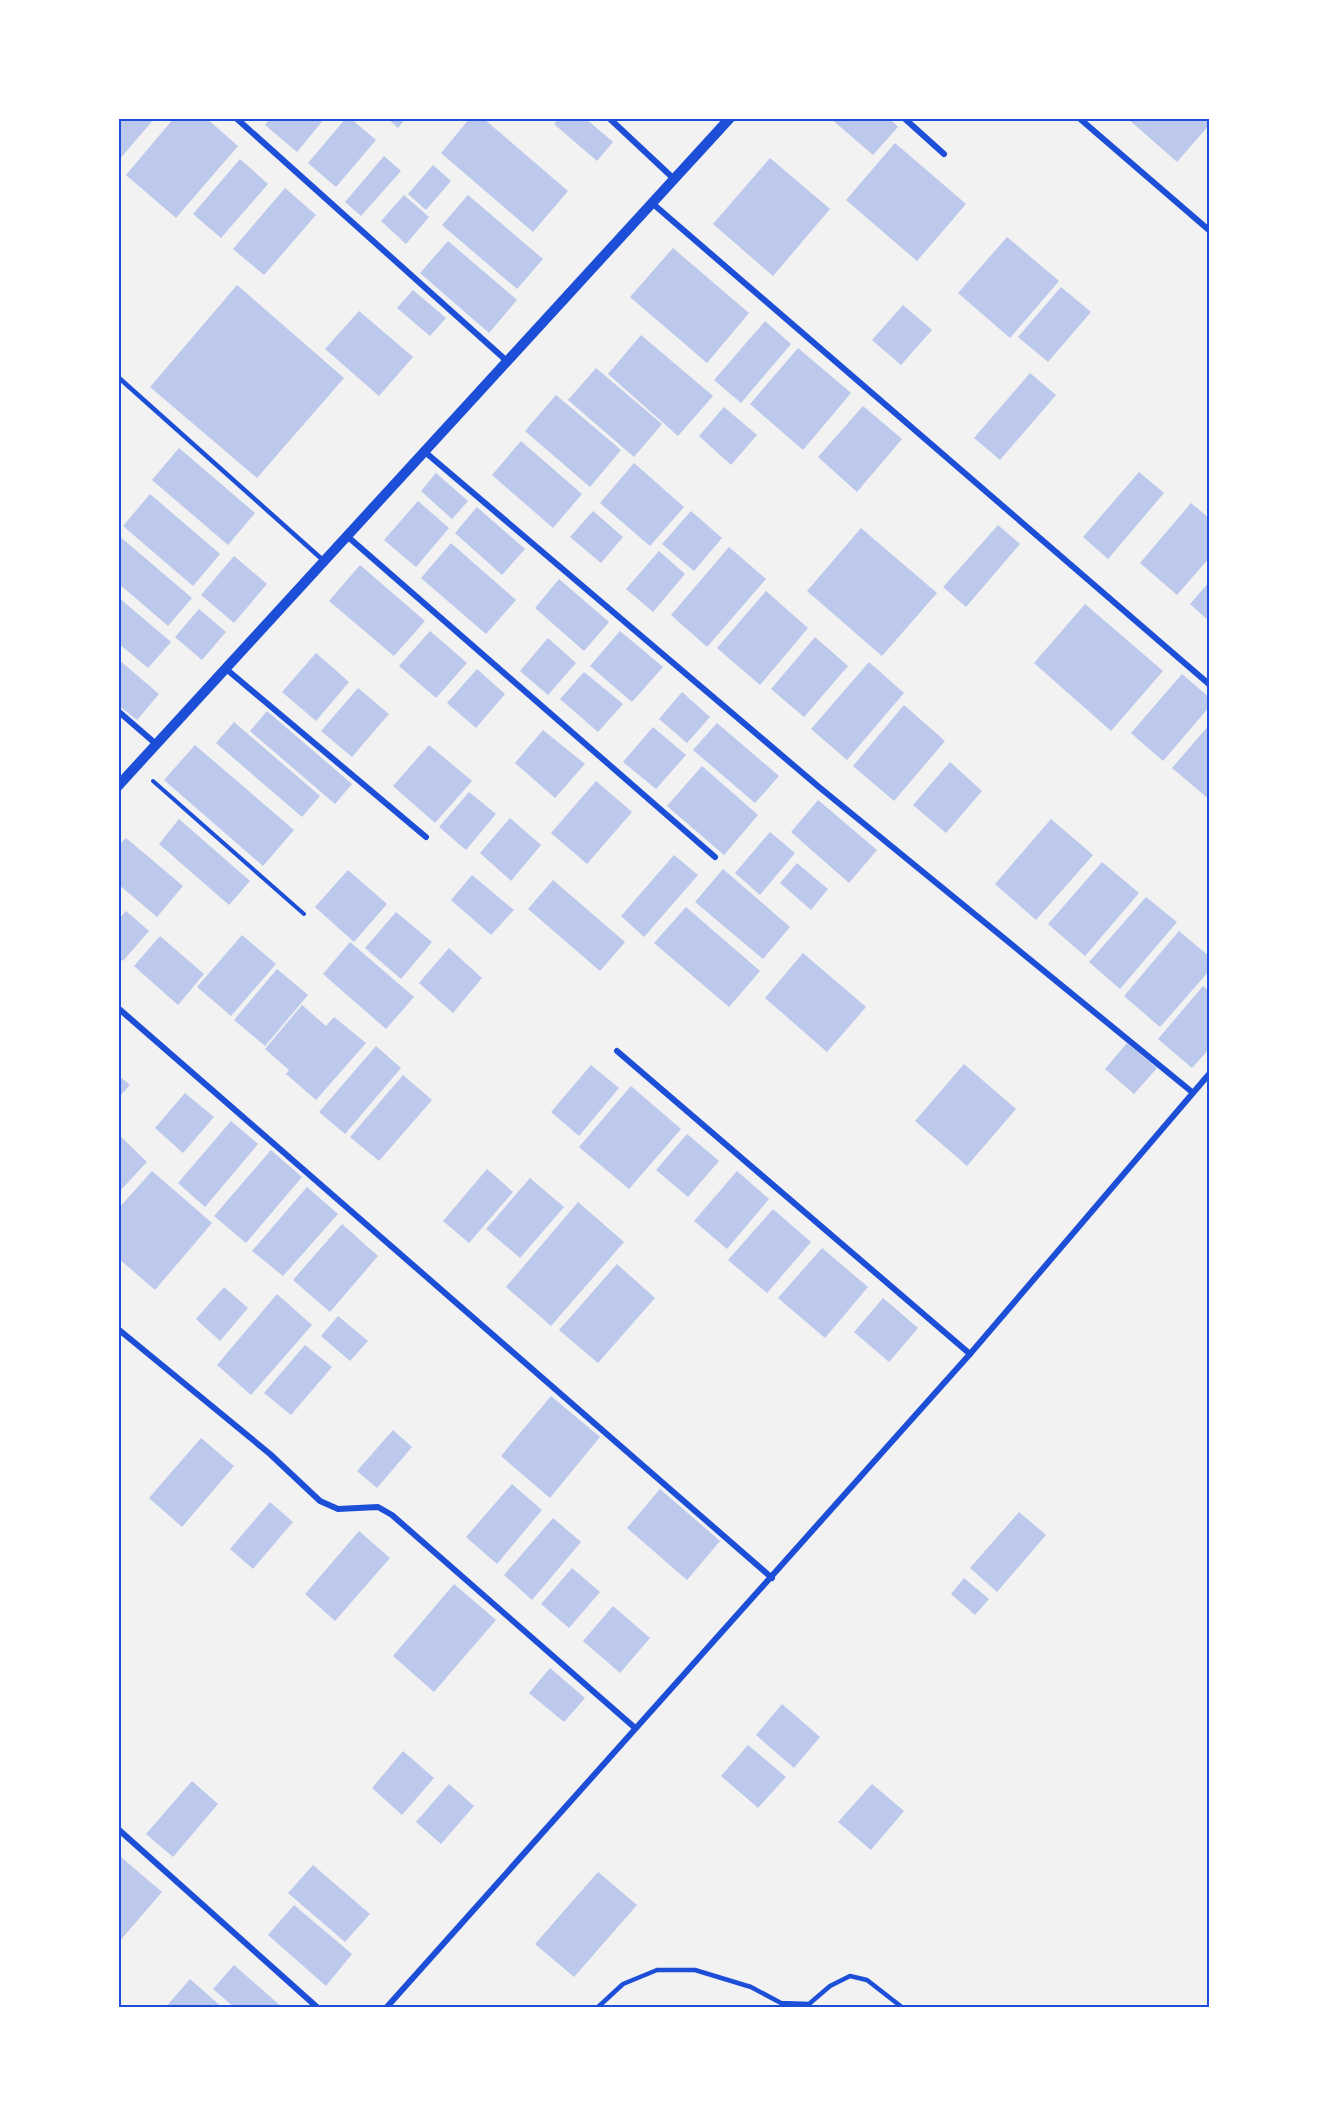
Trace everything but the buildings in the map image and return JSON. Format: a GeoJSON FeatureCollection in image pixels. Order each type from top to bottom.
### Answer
{"type":"FeatureCollection","features":[{"type":"Feature","properties":{"kind":"street"},"geometry":{"type":"LineString","coordinates":[[236,118],[508,362]]}},
{"type":"Feature","properties":{"kind":"street"},"geometry":{"type":"LineString","coordinates":[[609,118],[674,178]]}},
{"type":"Feature","properties":{"kind":"street"},"geometry":{"type":"LineString","coordinates":[[118,786],[730,118]]}},
{"type":"Feature","properties":{"kind":"street"},"geometry":{"type":"LineString","coordinates":[[904,118],[944,154]]}},
{"type":"Feature","properties":{"kind":"street"},"geometry":{"type":"LineString","coordinates":[[1079,118],[1209,231]]}},
{"type":"Feature","properties":{"kind":"street"},"geometry":{"type":"LineString","coordinates":[[651,202],[1209,685]]}},
{"type":"Feature","properties":{"kind":"street"},"geometry":{"type":"LineString","coordinates":[[425,452],[810,779],[1192,1092]]}},
{"type":"Feature","properties":{"kind":"street"},"geometry":{"type":"LineString","coordinates":[[347,536],[715,857]]}},
{"type":"Feature","properties":{"kind":"street"},"geometry":{"type":"LineString","coordinates":[[225,668],[426,837]]}},
{"type":"Feature","properties":{"kind":"street"},"geometry":{"type":"LineString","coordinates":[[118,711],[156,744]]}},
{"type":"Feature","properties":{"kind":"street"},"geometry":{"type":"LineString","coordinates":[[118,1008],[772,1578]]}},
{"type":"Feature","properties":{"kind":"street"},"geometry":{"type":"LineString","coordinates":[[618,1051],[970,1354]]}},
{"type":"Feature","properties":{"kind":"street"},"geometry":{"type":"LineString","coordinates":[[386,2007],[970,1354],[1209,1073]]}},
{"type":"Feature","properties":{"kind":"street"},"geometry":{"type":"LineString","coordinates":[[118,1329],[270,1454],[320,1502],[338,1509],[378,1507],[392,1515],[634,1727]]}},
{"type":"Feature","properties":{"kind":"street"},"geometry":{"type":"LineString","coordinates":[[118,1830],[318,2007]]}},
{"type":"Feature","properties":{"kind":"lane"},"geometry":{"type":"LineString","coordinates":[[118,377],[324,561]]}},
{"type":"Feature","properties":{"kind":"lane"},"geometry":{"type":"LineString","coordinates":[[597,2007],[623,1984],[657,1970],[695,1970],[751,1987],[781,2002],[809,2004],[830,1986],[850,1976],[867,1980],[903,2007]]}},
{"type":"Feature","properties":{"kind":"path"},"geometry":{"type":"LineString","coordinates":[[136,766],[304,914]]}}]}
